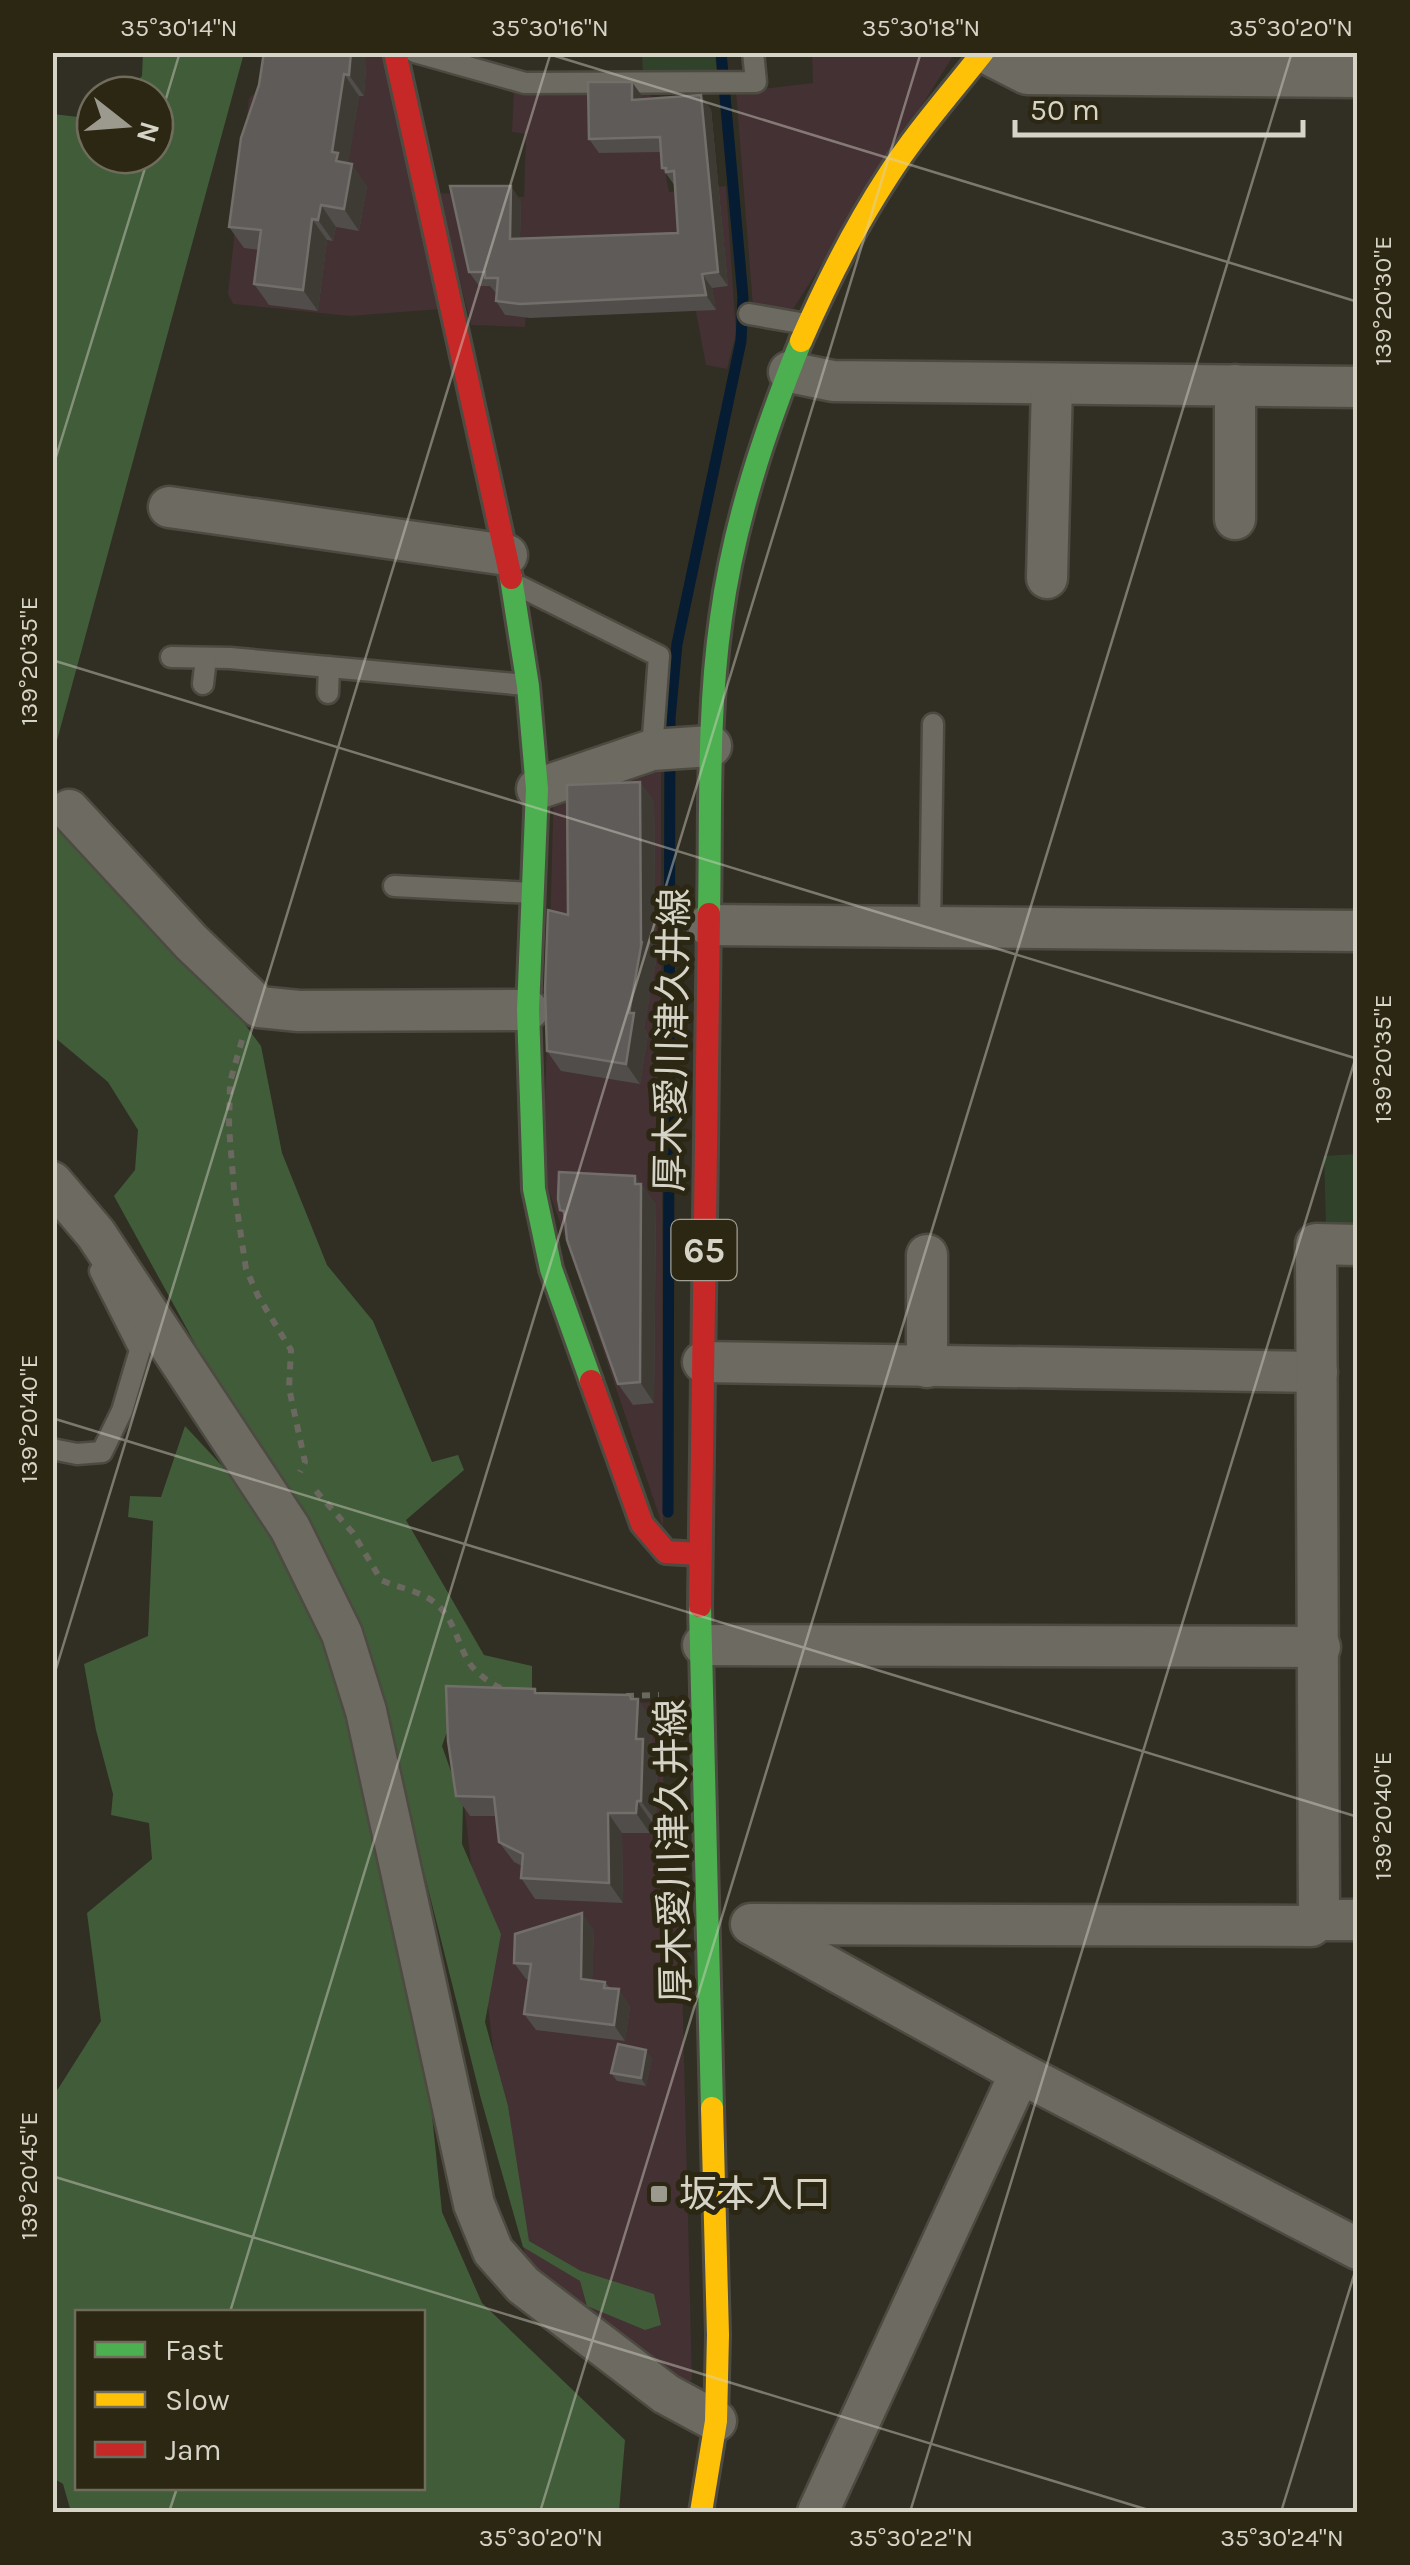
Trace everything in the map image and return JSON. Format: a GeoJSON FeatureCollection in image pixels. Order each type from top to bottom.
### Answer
{"type":"FeatureCollection","features":[{"type":"Feature","properties":{"kind":"main road","name":"厚木愛川津久井線"},"geometry":{"type":"LineString","coordinates":[[708,2508],[718,2335],[699,1554],[708,925],[678,748],[723,601],[748,488],[789,372],[878,192],[983,52]]}},
{"type":"Feature","properties":{"kind":"main road"},"geometry":{"type":"LineString","coordinates":[[405,53],[510,569],[528,686],[537,789],[528,1010],[534,1188],[550,1270],[642,1524],[666,1552],[699,1554]]}},
{"type":"Feature","properties":{"kind":"street"},"geometry":{"type":"LineString","coordinates":[[983,52],[1027,74],[1358,77]]}},
{"type":"Feature","properties":{"kind":"street"},"geometry":{"type":"LineString","coordinates":[[789,372],[834,381],[1358,388]]}},
{"type":"Feature","properties":{"kind":"street"},"geometry":{"type":"LineString","coordinates":[[1048,578],[1052,385]]}},
{"type":"Feature","properties":{"kind":"street"},"geometry":{"type":"LineString","coordinates":[[1235,385],[1235,519]]}},
{"type":"Feature","properties":{"kind":"street"},"geometry":{"type":"LineString","coordinates":[[168,508],[510,569]]}},
{"type":"Feature","properties":{"kind":"street"},"geometry":{"type":"LineString","coordinates":[[537,789],[678,748]]}},
{"type":"Feature","properties":{"kind":"street"},"geometry":{"type":"LineString","coordinates":[[69,810],[190,942],[258,1007],[299,1012],[528,1010]]}},
{"type":"Feature","properties":{"kind":"street"},"geometry":{"type":"LineString","coordinates":[[708,925],[1358,931]]}},
{"type":"Feature","properties":{"kind":"street"},"geometry":{"type":"LineString","coordinates":[[52,1182],[96,1234],[290,1528],[342,1634],[366,1711],[474,2204],[493,2251],[523,2285],[666,2394],[716,2421]]}},
{"type":"Feature","properties":{"kind":"street"},"geometry":{"type":"LineString","coordinates":[[710,1922],[1311,1926],[1338,1920],[1320,1648],[1316,1244],[1358,1244]]}},
{"type":"Feature","properties":{"kind":"street"},"geometry":{"type":"LineString","coordinates":[[927,1255],[927,1366]]}},
{"type":"Feature","properties":{"kind":"street"},"geometry":{"type":"LineString","coordinates":[[703,1362],[1317,1372]]}},
{"type":"Feature","properties":{"kind":"street"},"geometry":{"type":"LineString","coordinates":[[704,1644],[1320,1648]]}},
{"type":"Feature","properties":{"kind":"street"},"geometry":{"type":"LineString","coordinates":[[752,1924],[1020,2073],[1358,2249]]}},
{"type":"Feature","properties":{"kind":"street"},"geometry":{"type":"LineString","coordinates":[[818,2512],[1020,2073]]}},
{"type":"Feature","properties":{"kind":"lane"},"geometry":{"type":"LineString","coordinates":[[405,53],[524,83],[756,82],[752,52]]}},
{"type":"Feature","properties":{"kind":"lane"},"geometry":{"type":"LineString","coordinates":[[749,314],[810,325]]}},
{"type":"Feature","properties":{"kind":"lane"},"geometry":{"type":"LineString","coordinates":[[510,569],[659,656],[678,748]]}},
{"type":"Feature","properties":{"kind":"lane"},"geometry":{"type":"LineString","coordinates":[[171,657],[528,686]]}},
{"type":"Feature","properties":{"kind":"lane"},"geometry":{"type":"LineString","coordinates":[[203,684],[206,658]]}},
{"type":"Feature","properties":{"kind":"lane"},"geometry":{"type":"LineString","coordinates":[[328,693],[329,667]]}},
{"type":"Feature","properties":{"kind":"lane"},"geometry":{"type":"LineString","coordinates":[[930,927],[933,724]]}},
{"type":"Feature","properties":{"kind":"lane"},"geometry":{"type":"LineString","coordinates":[[394,886],[534,893]]}},
{"type":"Feature","properties":{"kind":"lane"},"geometry":{"type":"LineString","coordinates":[[52,1448],[77,1454],[102,1452],[122,1411],[140,1350],[99,1270],[96,1234]]}},
{"type":"Feature","properties":{"kind":"path"},"geometry":{"type":"LineString","coordinates":[[258,1007],[239,1047],[230,1082],[234,1190],[246,1269],[290,1350],[289,1388],[305,1462],[300,1472]]}},
{"type":"Feature","properties":{"kind":"path"},"geometry":{"type":"LineString","coordinates":[[289,1462],[353,1533],[381,1580],[421,1593],[443,1610],[466,1658],[487,1681],[520,1700]]}},
{"type":"Feature","properties":{"kind":"path"},"geometry":{"type":"LineString","coordinates":[[625,1696],[704,1692]]}},
{"type":"Feature","properties":{"kind":"shaded area"},"geometry":{"type":"Polygon","coordinates":[[[263,53],[384,53],[441,309],[350,316],[233,304],[228,294],[249,98],[262,87],[263,53]]]}},
{"type":"Feature","properties":{"kind":"shaded area"},"geometry":{"type":"Polygon","coordinates":[[[812,53],[955,53],[792,311],[753,307],[736,92],[813,83],[812,53]]]}},
{"type":"Feature","properties":{"kind":"shaded area"},"geometry":{"type":"Polygon","coordinates":[[[649,87],[669,192],[726,186],[736,333],[727,369],[706,365],[693,296],[531,244],[525,327],[471,325],[438,193],[524,197],[526,134],[512,132],[514,89],[649,87]]]}},
{"type":"Feature","properties":{"kind":"shaded area"},"geometry":{"type":"Polygon","coordinates":[[[661,758],[663,1527],[543,1173],[554,786],[661,758]]]}},
{"type":"Feature","properties":{"kind":"shaded area"},"geometry":{"type":"Polygon","coordinates":[[[663,1702],[664,1894],[680,1895],[692,2380],[683,2384],[528,2272],[503,2133],[459,1762],[529,1705],[663,1702]]]}},
{"type":"Feature","properties":{"kind":"green space"},"geometry":{"type":"Polygon","coordinates":[[[143,53],[244,53],[53,755],[53,114],[75,117],[75,175],[175,175],[175,75],[142,75],[143,53]]]}},
{"type":"Feature","properties":{"kind":"green space"},"geometry":{"type":"Polygon","coordinates":[[[642,53],[715,53],[717,74],[643,74],[642,53]]]}},
{"type":"Feature","properties":{"kind":"green space"},"geometry":{"type":"Polygon","coordinates":[[[52,808],[170,949],[219,989],[261,1046],[282,1153],[327,1265],[373,1321],[432,1462],[458,1455],[464,1470],[406,1520],[484,1655],[532,1666],[532,1689],[457,1703],[442,1746],[463,1805],[462,1844],[501,1934],[485,2022],[508,2106],[529,2241],[581,2271],[654,2294],[661,2325],[645,2330],[587,2306],[580,2281],[523,2247],[481,2099],[395,1757],[442,2212],[482,2303],[625,2440],[619,2512],[71,2512],[63,2484],[53,2478],[53,2092],[101,2021],[87,1913],[152,1859],[149,1823],[111,1815],[113,1794],[84,1664],[148,1636],[153,1521],[128,1517],[130,1496],[161,1497],[185,1426],[225,1469],[254,1451],[114,1196],[135,1170],[138,1130],[108,1082],[53,1036],[52,808]]]}},
{"type":"Feature","properties":{"kind":"green space"},"geometry":{"type":"Polygon","coordinates":[[[1357,1154],[1357,1234],[1339,1234],[1338,1223],[1326,1224],[1324,1156],[1357,1154]]]}},
{"type":"Feature","properties":{"kind":"building"},"geometry":{"type":"Polygon","coordinates":[[[264,52],[351,52],[332,152],[338,153],[336,161],[352,164],[344,209],[321,205],[318,220],[312,219],[303,290],[254,284],[261,230],[229,227],[241,138],[259,85],[264,52]]]}},
{"type":"Feature","properties":{"kind":"building"},"geometry":{"type":"Polygon","coordinates":[[[588,82],[632,82],[632,100],[701,95],[718,272],[702,274],[706,295],[520,304],[496,301],[498,278],[485,278],[485,272],[469,272],[450,186],[511,186],[510,239],[678,233],[674,171],[662,168],[660,137],[589,139],[588,82]]]}},
{"type":"Feature","properties":{"kind":"building"},"geometry":{"type":"Polygon","coordinates":[[[640,782],[641,946],[642,941],[629,1013],[634,1013],[626,1064],[547,1051],[548,910],[568,915],[567,785],[640,782]]]}},
{"type":"Feature","properties":{"kind":"building"},"geometry":{"type":"Polygon","coordinates":[[[559,1172],[635,1176],[635,1184],[641,1184],[640,1382],[618,1384],[567,1240],[564,1211],[560,1210],[558,1199],[559,1172]]]}},
{"type":"Feature","properties":{"kind":"building"},"geometry":{"type":"Polygon","coordinates":[[[446,1686],[630,1695],[631,1699],[638,1699],[636,1739],[643,1739],[641,1801],[637,1801],[636,1813],[608,1813],[609,1883],[521,1878],[523,1854],[499,1842],[494,1797],[456,1796],[446,1686]]]}},
{"type":"Feature","properties":{"kind":"building"},"geometry":{"type":"Polygon","coordinates":[[[582,1913],[581,1979],[605,1982],[604,1988],[619,1989],[614,2025],[524,2014],[531,1964],[514,1963],[515,1934],[582,1913]]]}},
{"type":"Feature","properties":{"kind":"building"},"geometry":{"type":"Polygon","coordinates":[[[618,2044],[646,2050],[641,2078],[611,2073],[618,2044]]]}},
{"type":"Feature","properties":{"kind":"waterway"},"geometry":{"type":"LineString","coordinates":[[668,1512],[670,718],[677,644],[741,341],[743,297],[721,52]]}},
{"type":"Feature","properties":{"kind":"traffic: fast"},"geometry":{"type":"LineString","coordinates":[[709,914],[714,692],[727,582],[752,477],[801,341]]}},
{"type":"Feature","properties":{"kind":"traffic: fast"},"geometry":{"type":"LineString","coordinates":[[511,578],[528,686],[537,789],[528,1010],[534,1189],[551,1269],[591,1381]]}},
{"type":"Feature","properties":{"kind":"traffic: fast"},"geometry":{"type":"LineString","coordinates":[[700,1606],[712,2108]]}},
{"type":"Feature","properties":{"kind":"traffic: slow"},"geometry":{"type":"LineString","coordinates":[[801,341],[841,257],[876,196],[910,144],[983,52]]}},
{"type":"Feature","properties":{"kind":"traffic: slow"},"geometry":{"type":"LineString","coordinates":[[701,2512],[716,2421],[718,2335],[712,2108]]}},
{"type":"Feature","properties":{"kind":"traffic: jam"},"geometry":{"type":"LineString","coordinates":[[395,52],[511,578]]}},
{"type":"Feature","properties":{"kind":"traffic: jam"},"geometry":{"type":"LineString","coordinates":[[700,1606],[709,914]]}},
{"type":"Feature","properties":{"kind":"traffic: jam"},"geometry":{"type":"LineString","coordinates":[[591,1381],[642,1524],[666,1552],[699,1554]]}},
{"type":"Feature","properties":{"kind":"place","name":"坂本入口"},"geometry":{"type":"Point","coordinates":[659,2194]}}]}
